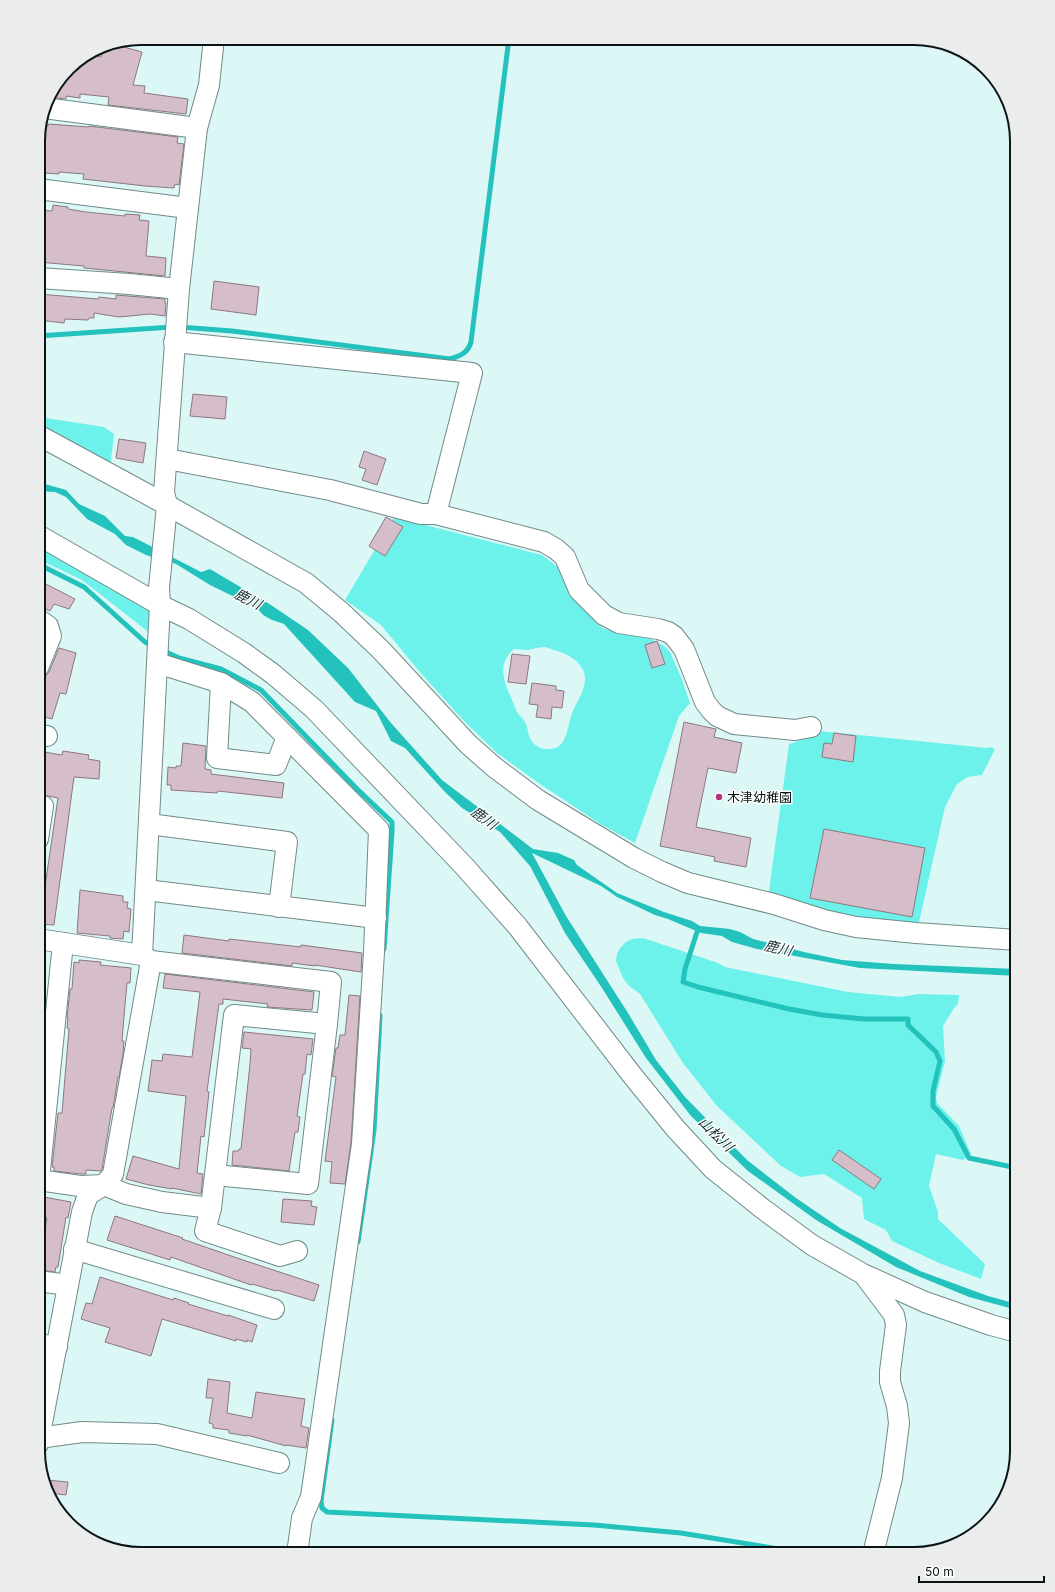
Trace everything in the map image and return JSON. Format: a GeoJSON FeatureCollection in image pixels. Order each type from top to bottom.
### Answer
{"type":"FeatureCollection","features":[{"type":"Feature","properties":{"kind":"street"},"geometry":{"type":"LineString","coordinates":[[45,1368],[47,1346],[68,1285],[82,1212],[88,1194],[104,1185],[113,1174],[146,958],[146,890],[160,596],[166,512],[164,492],[178,289],[197,128],[209,85],[213,45]]}},
{"type":"Feature","properties":{"kind":"street"},"geometry":{"type":"LineString","coordinates":[[51,109],[197,128]]}},
{"type":"Feature","properties":{"kind":"street"},"geometry":{"type":"LineString","coordinates":[[45,190],[188,208]]}},
{"type":"Feature","properties":{"kind":"street"},"geometry":{"type":"LineString","coordinates":[[45,278],[178,289]]}},
{"type":"Feature","properties":{"kind":"street"},"geometry":{"type":"LineString","coordinates":[[175,333],[472,373],[436,514]]}},
{"type":"Feature","properties":{"kind":"street"},"geometry":{"type":"LineString","coordinates":[[45,439],[166,512],[306,583],[341,612],[381,650],[468,744],[494,767],[538,800],[634,858],[688,883],[774,904],[824,920],[856,927],[1010,940]]}},
{"type":"Feature","properties":{"kind":"street"},"geometry":{"type":"LineString","coordinates":[[167,459],[330,490],[421,514],[436,514],[544,542],[556,549],[565,557],[579,590],[604,615],[619,623],[658,629],[668,632],[674,636],[684,649],[705,702],[710,710],[717,716],[734,724],[795,730],[811,727]]}},
{"type":"Feature","properties":{"kind":"street"},"geometry":{"type":"LineString","coordinates":[[45,538],[160,596],[189,619],[244,653],[273,674],[314,709],[454,855],[518,927],[632,1075],[694,1150],[713,1168],[763,1209],[812,1245],[862,1274],[925,1302],[1010,1330]]}},
{"type":"Feature","properties":{"kind":"street"},"geometry":{"type":"LineString","coordinates":[[45,624],[48,626],[51,636],[45,651]]}},
{"type":"Feature","properties":{"kind":"street"},"geometry":{"type":"LineString","coordinates":[[157,663],[221,683],[252,702],[379,830],[376,918],[362,1144],[311,1497],[302,1518],[298,1547]]}},
{"type":"Feature","properties":{"kind":"street"},"geometry":{"type":"LineString","coordinates":[[221,683],[217,758],[276,765],[287,737]]}},
{"type":"Feature","properties":{"kind":"street"},"geometry":{"type":"LineString","coordinates":[[149,824],[287,842],[279,907]]}},
{"type":"Feature","properties":{"kind":"street"},"geometry":{"type":"LineString","coordinates":[[146,890],[376,918]]}},
{"type":"Feature","properties":{"kind":"street"},"geometry":{"type":"LineString","coordinates":[[45,940],[146,958],[331,982],[308,1184],[215,1175]]}},
{"type":"Feature","properties":{"kind":"street"},"geometry":{"type":"LineString","coordinates":[[45,1114],[63,943]]}},
{"type":"Feature","properties":{"kind":"street"},"geometry":{"type":"LineString","coordinates":[[297,1252],[280,1256],[205,1231],[212,1208],[234,1015],[327,1024]]}},
{"type":"Feature","properties":{"kind":"street"},"geometry":{"type":"LineString","coordinates":[[45,1181],[80,1186],[104,1185],[126,1194],[162,1202],[212,1208]]}},
{"type":"Feature","properties":{"kind":"street"},"geometry":{"type":"LineString","coordinates":[[74,1249],[274,1309]]}},
{"type":"Feature","properties":{"kind":"street"},"geometry":{"type":"LineString","coordinates":[[862,1274],[894,1315],[896,1325],[890,1382],[897,1406],[899,1423],[892,1478],[875,1547]]}},
{"type":"Feature","properties":{"kind":"street"},"geometry":{"type":"LineString","coordinates":[[45,1282],[68,1285]]}},
{"type":"Feature","properties":{"kind":"street"},"geometry":{"type":"LineString","coordinates":[[45,1432],[157,1434],[279,1463]]}},
{"type":"Feature","properties":{"kind":"shaded area"},"geometry":{"type":"Polygon","coordinates":[[[45,417],[104,427],[114,434],[110,468],[45,432],[45,417]]]}},
{"type":"Feature","properties":{"kind":"shaded area"},"geometry":{"type":"Polygon","coordinates":[[[394,517],[542,555],[559,568],[571,597],[602,628],[614,632],[651,639],[664,646],[670,652],[690,703],[679,716],[635,843],[602,825],[540,784],[497,753],[464,721],[419,671],[381,625],[345,600],[394,517]],[[545,647],[528,650],[514,649],[506,659],[503,670],[507,687],[517,712],[526,725],[530,739],[537,746],[547,749],[554,749],[563,742],[566,737],[572,713],[584,687],[585,676],[580,665],[572,657],[545,647]]]}},
{"type":"Feature","properties":{"kind":"shaded area"},"geometry":{"type":"Polygon","coordinates":[[[45,546],[151,611],[151,634],[82,580],[45,562],[45,546]]]}},
{"type":"Feature","properties":{"kind":"shaded area"},"geometry":{"type":"Polygon","coordinates":[[[810,730],[987,748],[991,747],[995,749],[982,775],[968,777],[957,784],[945,807],[918,927],[896,925],[768,898],[789,744],[808,738],[810,730]]]}},
{"type":"Feature","properties":{"kind":"shaded area"},"geometry":{"type":"Polygon","coordinates":[[[643,938],[718,963],[725,967],[848,992],[900,997],[919,994],[959,995],[958,1004],[943,1026],[945,1061],[936,1097],[937,1103],[959,1126],[971,1154],[963,1160],[936,1154],[929,1186],[938,1212],[938,1219],[985,1264],[981,1279],[939,1263],[892,1241],[886,1230],[864,1219],[862,1198],[824,1174],[800,1177],[781,1166],[717,1106],[683,1063],[640,994],[629,986],[623,978],[616,961],[620,948],[632,939],[643,938]]]}},
{"type":"Feature","properties":{"kind":"water"},"geometry":{"type":"Polygon","coordinates":[[[45,484],[66,490],[79,504],[105,516],[125,536],[133,537],[201,572],[210,569],[271,605],[308,630],[348,668],[391,723],[442,780],[533,849],[558,853],[574,860],[577,865],[617,893],[664,912],[692,921],[700,926],[730,929],[740,932],[753,939],[842,960],[894,964],[1010,969],[1010,976],[860,968],[757,949],[732,942],[722,936],[701,933],[655,915],[617,897],[601,886],[532,853],[566,916],[656,1060],[685,1097],[747,1160],[796,1198],[840,1228],[920,1271],[988,1296],[1010,1302],[1010,1308],[969,1297],[896,1267],[816,1220],[748,1171],[691,1116],[646,1058],[565,933],[530,866],[500,832],[462,808],[445,792],[405,748],[391,741],[376,711],[355,702],[284,624],[263,615],[257,608],[210,585],[176,564],[146,555],[126,545],[115,534],[87,519],[66,497],[55,492],[45,491],[45,484]]]}},
{"type":"Feature","properties":{"kind":"building"},"geometry":{"type":"Polygon","coordinates":[[[124,47],[142,52],[133,85],[145,86],[144,93],[188,99],[186,114],[108,105],[109,97],[80,94],[80,98],[66,96],[66,99],[56,98],[61,88],[73,73],[93,58],[96,56],[101,57],[102,54],[105,52],[124,47]]]}},
{"type":"Feature","properties":{"kind":"building"},"geometry":{"type":"Polygon","coordinates":[[[48,124],[89,126],[178,137],[177,143],[184,144],[179,185],[175,184],[174,188],[145,186],[83,179],[84,174],[59,172],[59,174],[45,173],[45,135],[47,126],[48,126],[48,124]]]}},
{"type":"Feature","properties":{"kind":"building"},"geometry":{"type":"Polygon","coordinates":[[[53,205],[86,212],[125,216],[125,214],[140,215],[139,220],[149,221],[146,256],[166,258],[165,276],[45,263],[45,210],[52,211],[53,205]]]}},
{"type":"Feature","properties":{"kind":"building"},"geometry":{"type":"Polygon","coordinates":[[[214,281],[259,287],[256,315],[211,309],[214,281]]]}},
{"type":"Feature","properties":{"kind":"building"},"geometry":{"type":"Polygon","coordinates":[[[45,295],[98,299],[99,297],[116,299],[116,295],[165,299],[166,303],[165,316],[150,314],[119,317],[94,313],[94,318],[89,318],[88,320],[65,319],[64,323],[45,321],[45,295]]]}},
{"type":"Feature","properties":{"kind":"building"},"geometry":{"type":"Polygon","coordinates":[[[193,394],[227,397],[225,419],[190,416],[193,394]]]}},
{"type":"Feature","properties":{"kind":"building"},"geometry":{"type":"Polygon","coordinates":[[[119,439],[146,443],[143,463],[116,458],[119,439]]]}},
{"type":"Feature","properties":{"kind":"building"},"geometry":{"type":"Polygon","coordinates":[[[364,451],[386,459],[377,485],[362,480],[366,469],[359,467],[364,451]]]}},
{"type":"Feature","properties":{"kind":"building"},"geometry":{"type":"Polygon","coordinates":[[[386,517],[403,527],[385,556],[369,546],[386,517]]]}},
{"type":"Feature","properties":{"kind":"building"},"geometry":{"type":"Polygon","coordinates":[[[45,584],[75,599],[69,609],[54,604],[50,611],[45,608],[45,584]]]}},
{"type":"Feature","properties":{"kind":"building"},"geometry":{"type":"Polygon","coordinates":[[[657,641],[665,664],[652,668],[645,645],[657,641]]]}},
{"type":"Feature","properties":{"kind":"building"},"geometry":{"type":"Polygon","coordinates":[[[59,648],[76,653],[66,694],[60,693],[52,719],[45,717],[45,677],[49,672],[59,648]]]}},
{"type":"Feature","properties":{"kind":"building"},"geometry":{"type":"Polygon","coordinates":[[[512,654],[530,656],[526,684],[508,682],[512,654]]]}},
{"type":"Feature","properties":{"kind":"building"},"geometry":{"type":"Polygon","coordinates":[[[532,683],[556,686],[556,690],[564,691],[562,708],[552,707],[551,719],[536,717],[538,705],[529,704],[532,683]]]}},
{"type":"Feature","properties":{"kind":"building"},"geometry":{"type":"Polygon","coordinates":[[[684,722],[716,729],[714,737],[742,743],[736,773],[708,768],[696,827],[751,838],[746,867],[714,861],[715,857],[660,846],[684,722]]]}},
{"type":"Feature","properties":{"kind":"building"},"geometry":{"type":"Polygon","coordinates":[[[834,733],[856,736],[853,762],[822,757],[824,743],[832,744],[834,733]]]}},
{"type":"Feature","properties":{"kind":"building"},"geometry":{"type":"Polygon","coordinates":[[[183,743],[206,746],[205,769],[211,770],[211,774],[284,783],[282,798],[218,791],[217,793],[171,790],[171,785],[167,785],[168,767],[176,768],[176,766],[181,766],[183,743]]]}},
{"type":"Feature","properties":{"kind":"building"},"geometry":{"type":"Polygon","coordinates":[[[63,751],[89,755],[88,759],[100,761],[99,779],[74,777],[54,925],[45,924],[45,886],[58,798],[45,795],[45,752],[62,755],[63,751]]]}},
{"type":"Feature","properties":{"kind":"building"},"geometry":{"type":"Polygon","coordinates":[[[824,829],[925,848],[912,917],[810,898],[824,829]]]}},
{"type":"Feature","properties":{"kind":"building"},"geometry":{"type":"Polygon","coordinates":[[[80,890],[123,896],[123,902],[128,902],[127,908],[131,909],[129,932],[124,931],[123,939],[110,938],[110,936],[77,933],[80,890]]]}},
{"type":"Feature","properties":{"kind":"building"},"geometry":{"type":"Polygon","coordinates":[[[184,935],[229,941],[229,939],[301,947],[301,945],[362,953],[361,972],[315,965],[292,963],[292,966],[182,953],[184,935]]]}},
{"type":"Feature","properties":{"kind":"building"},"geometry":{"type":"Polygon","coordinates":[[[79,960],[101,962],[100,965],[131,968],[130,983],[127,983],[122,1041],[124,1041],[123,1054],[102,1169],[101,1171],[86,1170],[86,1174],[54,1171],[54,1167],[52,1167],[58,1113],[62,1113],[69,1029],[67,1028],[67,1018],[70,989],[72,989],[74,962],[79,963],[79,960]]]}},
{"type":"Feature","properties":{"kind":"building"},"geometry":{"type":"Polygon","coordinates":[[[165,974],[314,992],[312,1010],[267,1007],[268,1004],[223,999],[223,1004],[219,1004],[207,1091],[209,1092],[204,1137],[201,1136],[197,1173],[203,1174],[201,1194],[149,1185],[126,1179],[133,1156],[179,1169],[186,1096],[148,1091],[152,1060],[162,1061],[163,1054],[192,1057],[200,992],[163,988],[165,974]]]}},
{"type":"Feature","properties":{"kind":"building"},"geometry":{"type":"Polygon","coordinates":[[[349,995],[360,996],[351,1143],[345,1184],[330,1183],[332,1162],[325,1161],[336,1077],[332,1076],[336,1048],[338,1048],[340,1035],[345,1035],[349,995]]]}},
{"type":"Feature","properties":{"kind":"building"},"geometry":{"type":"Polygon","coordinates":[[[244,1032],[313,1039],[311,1055],[307,1054],[305,1074],[303,1074],[297,1116],[300,1117],[298,1132],[295,1132],[289,1171],[232,1165],[233,1151],[238,1151],[241,1149],[250,1064],[251,1049],[242,1048],[244,1032]]]}},
{"type":"Feature","properties":{"kind":"building"},"geometry":{"type":"Polygon","coordinates":[[[839,1150],[881,1179],[874,1189],[832,1160],[839,1150]]]}},
{"type":"Feature","properties":{"kind":"building"},"geometry":{"type":"Polygon","coordinates":[[[45,1197],[71,1202],[68,1218],[66,1217],[58,1267],[56,1267],[55,1272],[45,1271],[45,1229],[47,1218],[45,1218],[45,1197]]]}},
{"type":"Feature","properties":{"kind":"building"},"geometry":{"type":"Polygon","coordinates":[[[283,1199],[312,1201],[311,1206],[317,1207],[314,1225],[281,1222],[283,1199]]]}},
{"type":"Feature","properties":{"kind":"building"},"geometry":{"type":"Polygon","coordinates":[[[115,1216],[319,1285],[314,1301],[277,1290],[251,1285],[171,1257],[170,1260],[107,1240],[115,1216]]]}},
{"type":"Feature","properties":{"kind":"building"},"geometry":{"type":"Polygon","coordinates":[[[100,1277],[173,1300],[174,1298],[189,1303],[188,1304],[257,1325],[252,1342],[236,1339],[236,1341],[162,1319],[151,1356],[105,1342],[110,1328],[81,1319],[86,1303],[92,1304],[100,1277]]]}},
{"type":"Feature","properties":{"kind":"building"},"geometry":{"type":"Polygon","coordinates":[[[208,1379],[230,1382],[227,1413],[252,1418],[256,1392],[305,1399],[301,1426],[309,1428],[306,1448],[286,1446],[247,1435],[229,1433],[229,1430],[213,1428],[213,1424],[209,1423],[213,1398],[206,1398],[208,1379]]]}},
{"type":"Feature","properties":{"kind":"building"},"geometry":{"type":"Polygon","coordinates":[[[50,1480],[68,1482],[66,1495],[55,1494],[50,1480]]]}},
{"type":"Feature","properties":{"kind":"waterway"},"geometry":{"type":"LineString","coordinates":[[180,327],[232,331],[450,359],[466,351],[471,342],[508,45]]}},
{"type":"Feature","properties":{"kind":"waterway"},"geometry":{"type":"LineString","coordinates":[[45,336],[172,327]]}},
{"type":"Feature","properties":{"kind":"waterway"},"geometry":{"type":"LineString","coordinates":[[45,568],[84,587],[145,642],[151,645]]}},
{"type":"Feature","properties":{"kind":"waterway"},"geometry":{"type":"LineString","coordinates":[[164,651],[179,658],[221,669],[261,690],[357,789],[392,822],[384,949]]}},
{"type":"Feature","properties":{"kind":"waterway"},"geometry":{"type":"LineString","coordinates":[[698,929],[685,969],[683,982],[789,1009],[822,1015],[864,1019],[908,1019],[908,1025],[936,1052],[940,1061],[933,1091],[933,1106],[954,1129],[969,1158],[1010,1167]]}},
{"type":"Feature","properties":{"kind":"waterway"},"geometry":{"type":"LineString","coordinates":[[358,1242],[374,1130],[380,1015]]}},
{"type":"Feature","properties":{"kind":"waterway"},"geometry":{"type":"LineString","coordinates":[[332,1420],[321,1501],[322,1508],[327,1512],[594,1525],[681,1533],[767,1547]]}},
{"type":"Feature","properties":{"kind":"place","name":"木津幼稚園"},"geometry":{"type":"Point","coordinates":[719,797]}},
{"type":"Feature","properties":{"kind":"water label","name":"鹿川"},"geometry":{"type":"Point","coordinates":[248,599]}},
{"type":"Feature","properties":{"kind":"water label","name":"鹿川"},"geometry":{"type":"Point","coordinates":[484,818]}},
{"type":"Feature","properties":{"kind":"water label","name":"鹿川"},"geometry":{"type":"Point","coordinates":[778,948]}},
{"type":"Feature","properties":{"kind":"water label","name":"山松川"},"geometry":{"type":"Point","coordinates":[716,1134]}}]}
